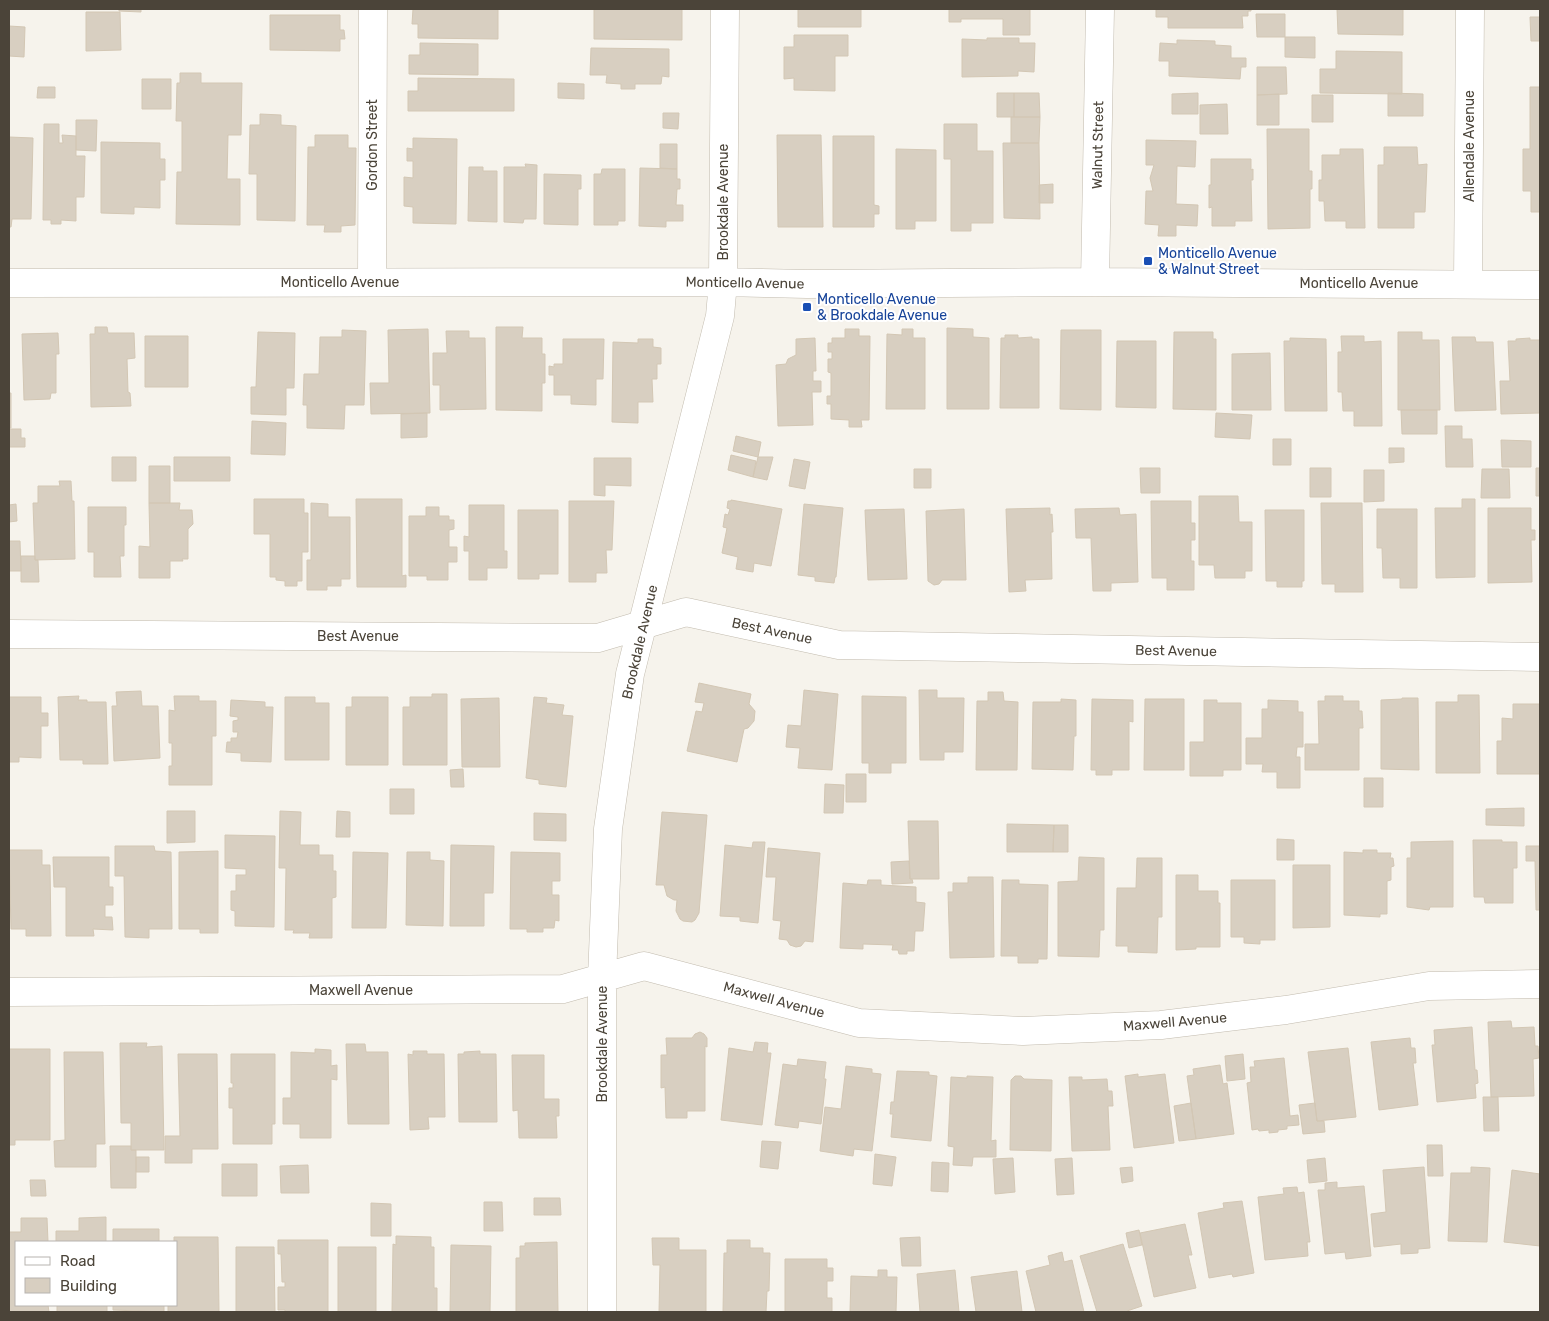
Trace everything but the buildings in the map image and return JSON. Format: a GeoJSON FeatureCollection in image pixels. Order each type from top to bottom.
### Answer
{"type":"FeatureCollection","features":[{"type":"Feature","properties":{"kind":"street","name":"Gordon Street"},"geometry":{"type":"LineString","coordinates":[[372,281],[373,9]]}},
{"type":"Feature","properties":{"kind":"street","name":"Brookdale Avenue"},"geometry":{"type":"LineString","coordinates":[[602,1312],[602,978],[608,829],[630,674],[720,316],[723,282],[725,9]]}},
{"type":"Feature","properties":{"kind":"street","name":"Walnut Street"},"geometry":{"type":"LineString","coordinates":[[1095,282],[1100,9]]}},
{"type":"Feature","properties":{"kind":"street","name":"Allendale Avenue"},"geometry":{"type":"LineString","coordinates":[[1468,284],[1470,9]]}},
{"type":"Feature","properties":{"kind":"street","name":"Monticello Avenue"},"geometry":{"type":"LineString","coordinates":[[9,282],[372,281],[807,284],[1095,282],[1540,285]]}},
{"type":"Feature","properties":{"kind":"street","name":"Best Avenue"},"geometry":{"type":"LineString","coordinates":[[9,634],[598,638],[686,612],[839,645],[1540,657]]}},
{"type":"Feature","properties":{"kind":"street","name":"Maxwell Avenue"},"geometry":{"type":"LineString","coordinates":[[9,992],[564,989],[644,966],[859,1023],[1023,1031],[1161,1025],[1286,1010],[1429,986],[1540,984]]}},
{"type":"Feature","properties":{"kind":"place","name":"Monticello Avenue & Walnut Street"},"geometry":{"type":"Point","coordinates":[1148,261]}},
{"type":"Feature","properties":{"kind":"place","name":"Monticello Avenue & Brookdale Avenue"},"geometry":{"type":"Point","coordinates":[807,307]}}]}
